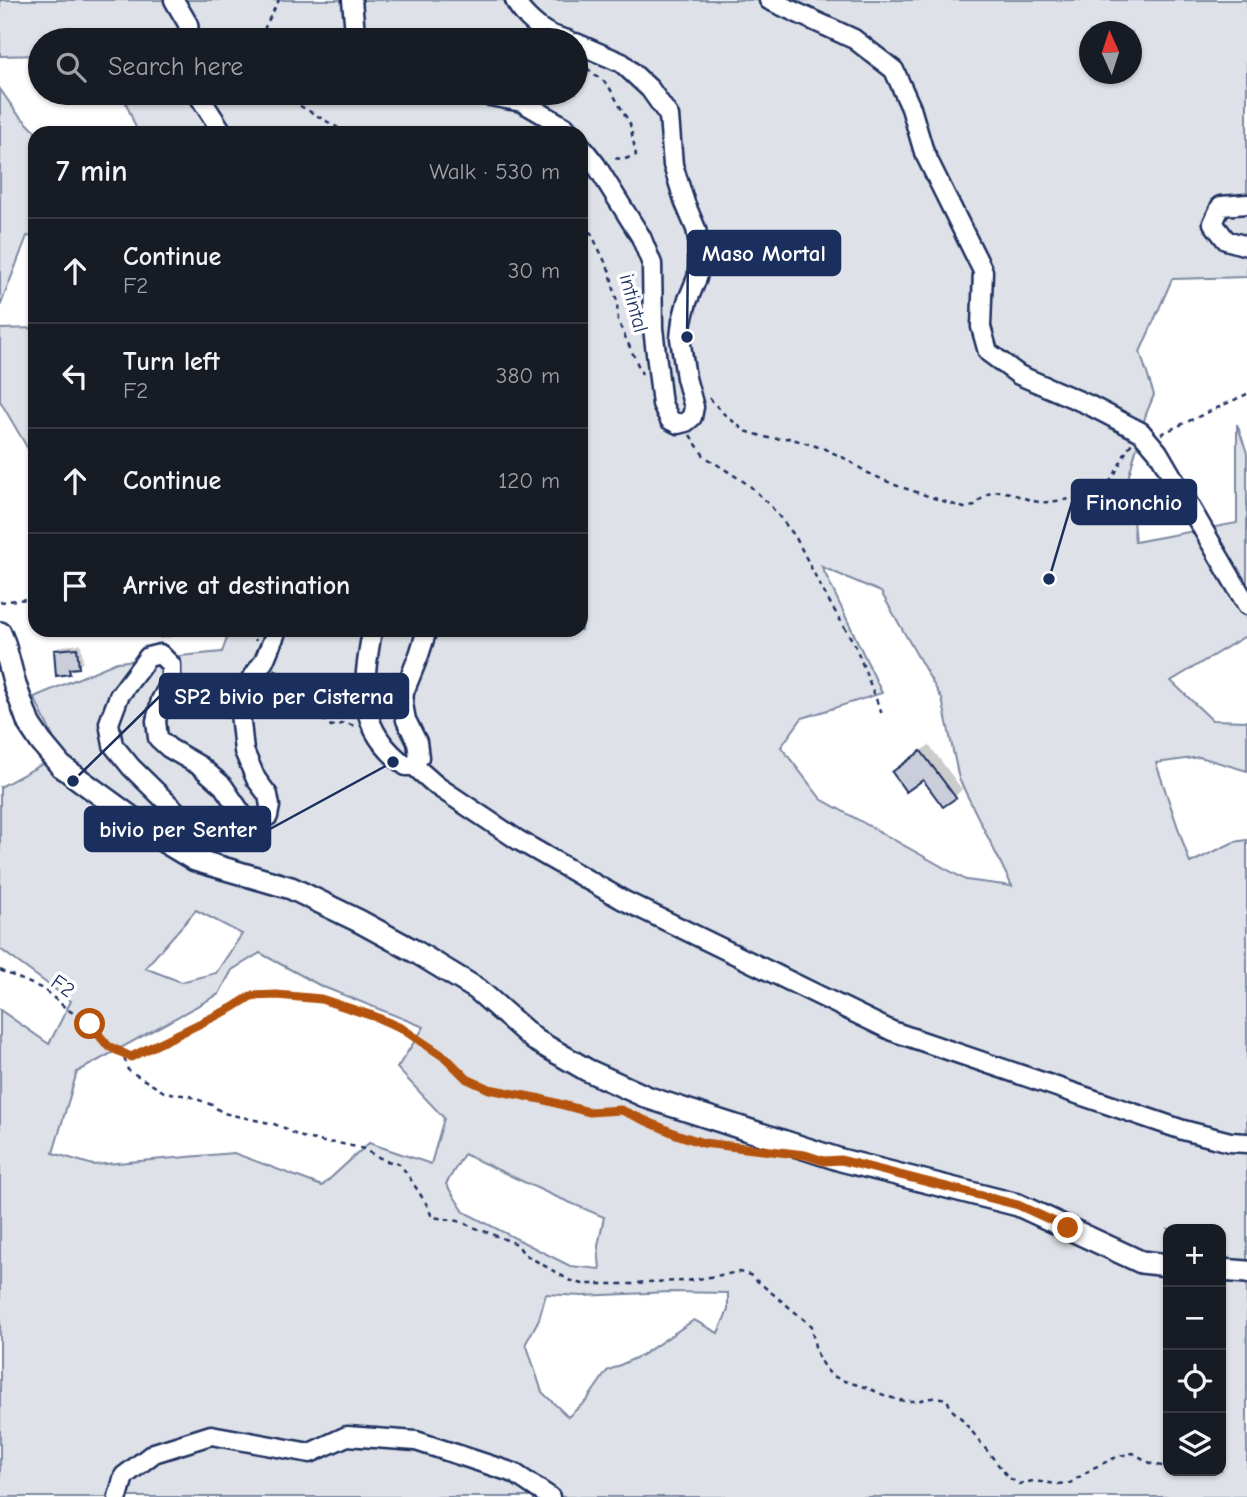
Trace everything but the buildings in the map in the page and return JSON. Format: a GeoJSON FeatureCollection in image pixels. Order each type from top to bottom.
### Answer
{"type":"FeatureCollection","features":[{"type":"Feature","properties":{"kind":"main road"},"geometry":{"type":"LineString","coordinates":[[0,633],[29,724],[54,758],[101,796],[195,860],[291,888],[359,921],[416,951],[477,989],[535,1040],[587,1070],[649,1098],[841,1160],[1018,1205],[1141,1262],[1163,1264]]}},
{"type":"Feature","properties":{"kind":"main road"},"geometry":{"type":"LineString","coordinates":[[1226,1270],[1247,1272]]}},
{"type":"Feature","properties":{"kind":"street"},"geometry":{"type":"LineString","coordinates":[[174,0],[188,28]]}},
{"type":"Feature","properties":{"kind":"street"},"geometry":{"type":"LineString","coordinates":[[352,0],[355,28]]}},
{"type":"Feature","properties":{"kind":"street"},"geometry":{"type":"LineString","coordinates":[[515,0],[523,13],[542,28]]}},
{"type":"Feature","properties":{"kind":"street"},"geometry":{"type":"LineString","coordinates":[[769,0],[854,38],[894,70],[911,107],[924,152],[983,271],[981,327],[988,352],[1019,375],[1089,405],[1141,432],[1158,452],[1247,605]]}},
{"type":"Feature","properties":{"kind":"street"},"geometry":{"type":"LineString","coordinates":[[588,48],[622,63],[650,89],[669,116],[673,165],[696,229],[700,260],[682,321],[680,338],[694,407],[692,416],[686,422],[678,424],[670,419],[662,404],[653,328],[652,264],[641,237],[588,155]]}},
{"type":"Feature","properties":{"kind":"street"},"geometry":{"type":"LineString","coordinates":[[205,105],[218,126]]}},
{"type":"Feature","properties":{"kind":"street"},"geometry":{"type":"LineString","coordinates":[[527,105],[563,126]]}},
{"type":"Feature","properties":{"kind":"street"},"geometry":{"type":"LineString","coordinates":[[1247,204],[1221,206],[1213,223],[1226,240],[1247,246]]}},
{"type":"Feature","properties":{"kind":"street"},"geometry":{"type":"LineString","coordinates":[[195,860],[194,839],[186,821],[131,767],[113,745],[109,723],[119,696],[148,657],[160,654],[171,664],[171,682],[161,700],[156,721],[158,738],[169,748],[200,766],[223,786],[246,820],[257,822],[268,816],[270,806],[268,795],[256,779],[244,751],[240,713],[248,684],[264,661],[273,637]]}},
{"type":"Feature","properties":{"kind":"street"},"geometry":{"type":"LineString","coordinates":[[371,637],[364,685],[365,703],[376,735],[392,756],[406,766],[413,765],[419,757],[417,742],[406,720],[404,692],[425,637]]}},
{"type":"Feature","properties":{"kind":"street"},"geometry":{"type":"LineString","coordinates":[[413,765],[437,786],[518,839],[623,900],[892,1031],[1183,1130],[1230,1142],[1247,1143]]}},
{"type":"Feature","properties":{"kind":"street"},"geometry":{"type":"LineString","coordinates":[[118,1497],[124,1476],[154,1453],[211,1435],[310,1453],[347,1436],[416,1441],[514,1474],[550,1497]]}},
{"type":"Feature","properties":{"kind":"path"},"geometry":{"type":"LineString","coordinates":[[265,28],[279,0]]}},
{"type":"Feature","properties":{"kind":"path"},"geometry":{"type":"LineString","coordinates":[[588,70],[608,85],[630,124],[636,155],[625,159],[609,158]]}},
{"type":"Feature","properties":{"kind":"path"},"geometry":{"type":"LineString","coordinates":[[299,105],[335,126]]}},
{"type":"Feature","properties":{"kind":"path","name":"intintal"},"geometry":{"type":"LineString","coordinates":[[588,231],[610,272],[618,321],[640,373],[659,386]]}},
{"type":"Feature","properties":{"kind":"path"},"geometry":{"type":"LineString","coordinates":[[707,397],[745,431],[825,449],[895,485],[964,508],[975,506],[980,499],[993,491],[1009,492],[1041,503],[1102,490],[1111,481],[1124,453],[1141,432],[1157,435],[1247,394]]}},
{"type":"Feature","properties":{"kind":"path"},"geometry":{"type":"LineString","coordinates":[[686,422],[691,438],[704,456],[749,485],[769,504],[795,536],[855,645],[883,717]]}},
{"type":"Feature","properties":{"kind":"path"},"geometry":{"type":"LineString","coordinates":[[0,602],[28,599]]}},
{"type":"Feature","properties":{"kind":"path"},"geometry":{"type":"LineString","coordinates":[[254,637],[264,661],[302,690],[314,711],[331,726],[346,723],[376,735]]}},
{"type":"Feature","properties":{"kind":"path","name":"F2"},"geometry":{"type":"LineString","coordinates":[[0,970],[43,989],[90,1024],[108,1046],[123,1054],[128,1070],[164,1091],[189,1096],[212,1105],[223,1113],[274,1124],[298,1136],[361,1148],[386,1161],[398,1163],[427,1205],[432,1217],[458,1221],[517,1244],[524,1254],[569,1280],[583,1284],[633,1284],[739,1272],[750,1275],[812,1325],[812,1339],[817,1353],[823,1365],[833,1375],[909,1402],[935,1396],[947,1399],[951,1409],[1008,1477],[1019,1484],[1033,1481],[1070,1483],[1093,1468],[1119,1456],[1133,1453],[1152,1464],[1163,1466]]}},
{"type":"Feature","properties":{"kind":"path"},"geometry":{"type":"LineString","coordinates":[[118,1051],[131,1057],[251,996],[277,995],[321,999],[401,1028],[446,1058],[467,1079],[489,1089],[589,1112],[621,1110],[703,1143],[748,1148]]}},
{"type":"Feature","properties":{"kind":"shaded area"},"geometry":{"type":"Polygon","coordinates":[[[0,0],[1247,0],[1247,277],[1172,279],[1140,352],[1154,395],[1129,475],[1135,542],[1237,523],[1237,424],[1247,453],[1247,639],[1244,637],[1171,681],[1212,720],[1247,721],[1247,771],[1200,757],[1156,763],[1190,863],[1234,842],[1247,840],[1247,1497],[0,1497],[0,1010],[49,1044],[71,1001],[0,949],[0,787],[61,754],[34,697],[117,662],[222,652],[227,637],[588,637],[588,126],[135,126],[127,105],[588,105],[588,28],[28,28],[28,55],[0,56],[0,0]],[[822,567],[882,693],[802,718],[781,747],[821,799],[966,880],[1012,886],[959,779],[942,699],[881,592],[822,567]],[[196,910],[145,968],[181,982],[216,973],[242,934],[196,910]],[[260,953],[232,970],[219,994],[77,1072],[53,1153],[93,1165],[234,1153],[322,1186],[369,1143],[431,1164],[444,1118],[397,1068],[424,1027],[321,986],[260,953]],[[464,1154],[446,1184],[464,1212],[570,1266],[600,1269],[598,1246],[604,1217],[464,1154]],[[670,1292],[582,1296],[546,1294],[539,1319],[526,1343],[542,1392],[568,1417],[587,1400],[607,1371],[642,1355],[694,1320],[718,1333],[728,1310],[728,1293],[670,1292]]]}},
{"type":"Feature","properties":{"kind":"shaded area"},"geometry":{"type":"Polygon","coordinates":[[[0,89],[30,126],[28,236],[0,307],[0,89]]]}},
{"type":"Feature","properties":{"kind":"shaded area"},"geometry":{"type":"Polygon","coordinates":[[[28,328],[28,449],[0,401],[0,329],[28,328]]]}},
{"type":"Feature","properties":{"kind":"place","name":"Maso Mortal"},"geometry":{"type":"Point","coordinates":[687,337]}},
{"type":"Feature","properties":{"kind":"place","name":"Finonchio"},"geometry":{"type":"Point","coordinates":[1049,579]}},
{"type":"Feature","properties":{"kind":"place","name":"bivio per Senter"},"geometry":{"type":"Point","coordinates":[393,762]}},
{"type":"Feature","properties":{"kind":"place","name":"SP2 bivio per Cisterna"},"geometry":{"type":"Point","coordinates":[73,781]}},
{"type":"Feature","properties":{"kind":"route"},"geometry":{"type":"LineString","coordinates":[[90,1024],[108,1046],[131,1057],[251,996],[277,995],[321,999],[401,1028],[446,1058],[467,1079],[489,1089],[589,1112],[621,1110],[703,1143],[805,1155],[824,1161],[841,1160],[1018,1205],[1068,1228]]}}]}
